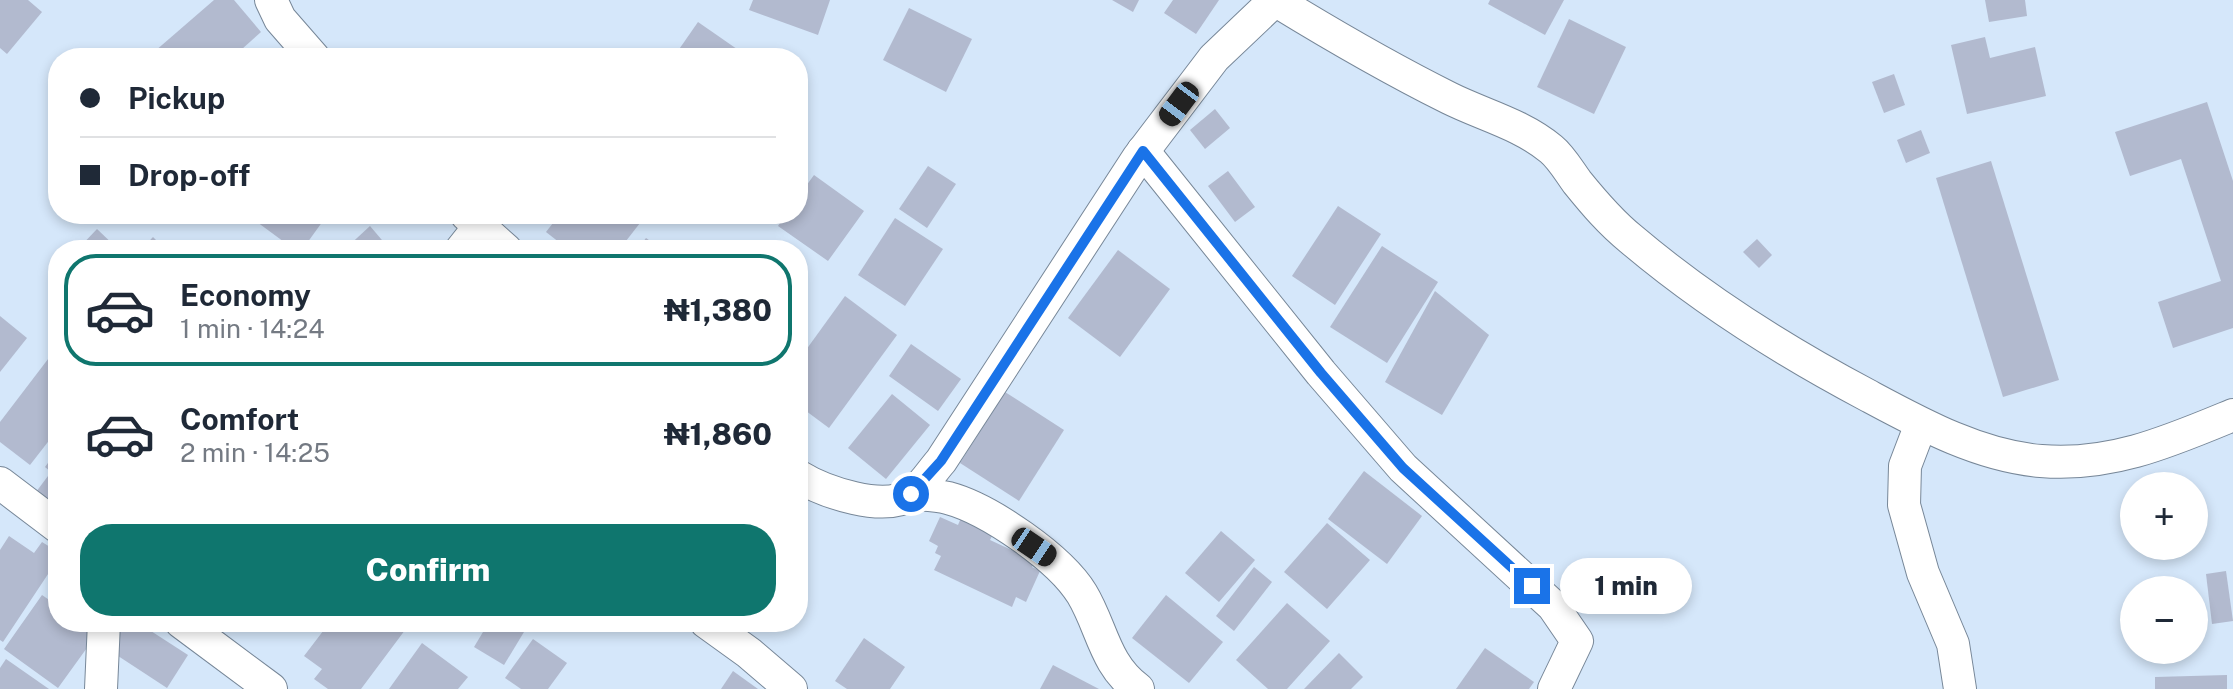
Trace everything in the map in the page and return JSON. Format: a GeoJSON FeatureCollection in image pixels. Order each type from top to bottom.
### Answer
{"type":"FeatureCollection","features":[{"type":"Feature","properties":{"kind":"street"},"geometry":{"type":"LineString","coordinates":[[271,0],[280,19],[305,48]]}},
{"type":"Feature","properties":{"kind":"street"},"geometry":{"type":"LineString","coordinates":[[808,480],[858,499],[889,503],[911,494],[941,461],[1143,151],[1214,58],[1275,0],[1388,68],[1474,110],[1525,130],[1554,151],[1602,213],[1698,291],[1800,359],[1921,424],[1982,449],[2041,461],[2095,460],[2146,451],[2233,415]]}},
{"type":"Feature","properties":{"kind":"street"},"geometry":{"type":"LineString","coordinates":[[1143,151],[1321,373],[1403,468],[1553,606],[1577,641],[1554,689]]}},
{"type":"Feature","properties":{"kind":"street"},"geometry":{"type":"LineString","coordinates":[[469,230],[488,240]]}},
{"type":"Feature","properties":{"kind":"street"},"geometry":{"type":"LineString","coordinates":[[1921,424],[1905,466],[1904,505],[1923,573],[1953,644],[1960,689]]}},
{"type":"Feature","properties":{"kind":"street"},"geometry":{"type":"LineString","coordinates":[[0,483],[48,519]]}},
{"type":"Feature","properties":{"kind":"street"},"geometry":{"type":"LineString","coordinates":[[911,494],[947,498],[977,509],[1054,560],[1082,594],[1102,643],[1126,680],[1138,689]]}},
{"type":"Feature","properties":{"kind":"street"},"geometry":{"type":"LineString","coordinates":[[101,689],[104,632]]}},
{"type":"Feature","properties":{"kind":"street"},"geometry":{"type":"LineString","coordinates":[[196,632],[271,689]]}},
{"type":"Feature","properties":{"kind":"street"},"geometry":{"type":"LineString","coordinates":[[720,632],[791,689]]}},
{"type":"Feature","properties":{"kind":"building"},"geometry":{"type":"Polygon","coordinates":[[[0,0],[28,0],[42,12],[7,54],[0,48],[0,0]]]}},
{"type":"Feature","properties":{"kind":"building"},"geometry":{"type":"Polygon","coordinates":[[[214,0],[234,0],[261,32],[243,48],[159,48],[214,0]]]}},
{"type":"Feature","properties":{"kind":"building"},"geometry":{"type":"Polygon","coordinates":[[[753,0],[830,0],[818,35],[749,10],[753,0]]]}},
{"type":"Feature","properties":{"kind":"building"},"geometry":{"type":"Polygon","coordinates":[[[1112,0],[1139,0],[1133,12],[1112,0]]]}},
{"type":"Feature","properties":{"kind":"building"},"geometry":{"type":"Polygon","coordinates":[[[1173,0],[1219,0],[1196,34],[1164,13],[1173,0]]]}},
{"type":"Feature","properties":{"kind":"building"},"geometry":{"type":"Polygon","coordinates":[[[1490,0],[1564,0],[1545,35],[1488,4],[1490,0]]]}},
{"type":"Feature","properties":{"kind":"building"},"geometry":{"type":"Polygon","coordinates":[[[1985,0],[2025,0],[2027,16],[1989,22],[1985,0]]]}},
{"type":"Feature","properties":{"kind":"building"},"geometry":{"type":"Polygon","coordinates":[[[909,8],[972,39],[946,92],[883,60],[909,8]]]}},
{"type":"Feature","properties":{"kind":"building"},"geometry":{"type":"Polygon","coordinates":[[[1569,19],[1626,47],[1594,114],[1537,87],[1569,19]]]}},
{"type":"Feature","properties":{"kind":"building"},"geometry":{"type":"Polygon","coordinates":[[[698,22],[735,48],[680,48],[698,22]]]}},
{"type":"Feature","properties":{"kind":"building"},"geometry":{"type":"Polygon","coordinates":[[[1985,37],[1990,58],[2035,47],[2046,96],[1967,114],[1951,45],[1985,37]]]}},
{"type":"Feature","properties":{"kind":"building"},"geometry":{"type":"Polygon","coordinates":[[[1894,74],[1905,105],[1884,113],[1872,82],[1894,74]]]}},
{"type":"Feature","properties":{"kind":"building"},"geometry":{"type":"Polygon","coordinates":[[[2207,102],[2233,181],[2233,328],[2173,348],[2158,302],[2221,281],[2181,159],[2130,176],[2115,132],[2207,102]]]}},
{"type":"Feature","properties":{"kind":"building"},"geometry":{"type":"Polygon","coordinates":[[[1215,109],[1230,128],[1205,149],[1190,130],[1215,109]]]}},
{"type":"Feature","properties":{"kind":"building"},"geometry":{"type":"Polygon","coordinates":[[[1921,130],[1930,153],[1906,163],[1897,140],[1921,130]]]}},
{"type":"Feature","properties":{"kind":"building"},"geometry":{"type":"Polygon","coordinates":[[[1991,161],[2059,380],[2003,397],[1936,178],[1991,161]]]}},
{"type":"Feature","properties":{"kind":"building"},"geometry":{"type":"Polygon","coordinates":[[[928,166],[956,184],[927,228],[899,209],[928,166]]]}},
{"type":"Feature","properties":{"kind":"building"},"geometry":{"type":"Polygon","coordinates":[[[1228,171],[1255,207],[1235,222],[1208,186],[1228,171]]]}},
{"type":"Feature","properties":{"kind":"building"},"geometry":{"type":"Polygon","coordinates":[[[814,175],[864,211],[828,261],[808,247],[808,240],[798,240],[778,226],[808,224],[808,183],[814,175]]]}},
{"type":"Feature","properties":{"kind":"building"},"geometry":{"type":"Polygon","coordinates":[[[1338,206],[1381,234],[1335,305],[1292,276],[1338,206]]]}},
{"type":"Feature","properties":{"kind":"building"},"geometry":{"type":"Polygon","coordinates":[[[895,218],[943,249],[905,306],[858,275],[895,218]]]}},
{"type":"Feature","properties":{"kind":"building"},"geometry":{"type":"Polygon","coordinates":[[[260,224],[321,224],[309,240],[281,240],[260,224]]]}},
{"type":"Feature","properties":{"kind":"building"},"geometry":{"type":"Polygon","coordinates":[[[552,224],[639,224],[627,240],[556,240],[546,232],[552,224]]]}},
{"type":"Feature","properties":{"kind":"building"},"geometry":{"type":"Polygon","coordinates":[[[370,226],[382,240],[355,240],[370,226]]]}},
{"type":"Feature","properties":{"kind":"building"},"geometry":{"type":"Polygon","coordinates":[[[97,229],[109,240],[87,240],[97,229]]]}},
{"type":"Feature","properties":{"kind":"building"},"geometry":{"type":"Polygon","coordinates":[[[1757,239],[1772,255],[1759,268],[1743,252],[1757,239]]]}},
{"type":"Feature","properties":{"kind":"building"},"geometry":{"type":"Polygon","coordinates":[[[1382,246],[1438,282],[1387,363],[1330,327],[1382,246]]]}},
{"type":"Feature","properties":{"kind":"building"},"geometry":{"type":"Polygon","coordinates":[[[1118,250],[1170,289],[1120,357],[1068,318],[1118,250]]]}},
{"type":"Feature","properties":{"kind":"building"},"geometry":{"type":"Polygon","coordinates":[[[1435,291],[1489,335],[1442,415],[1385,382],[1435,291]]]}},
{"type":"Feature","properties":{"kind":"building"},"geometry":{"type":"Polygon","coordinates":[[[845,296],[897,335],[829,428],[808,412],[808,347],[845,296]]]}},
{"type":"Feature","properties":{"kind":"building"},"geometry":{"type":"Polygon","coordinates":[[[0,316],[27,338],[0,372],[0,316]]]}},
{"type":"Feature","properties":{"kind":"building"},"geometry":{"type":"Polygon","coordinates":[[[911,344],[961,379],[938,411],[889,376],[911,344]]]}},
{"type":"Feature","properties":{"kind":"building"},"geometry":{"type":"Polygon","coordinates":[[[48,359],[48,442],[30,465],[0,442],[0,422],[48,359]]]}},
{"type":"Feature","properties":{"kind":"building"},"geometry":{"type":"Polygon","coordinates":[[[1005,392],[1064,430],[1019,501],[960,463],[1005,392]]]}},
{"type":"Feature","properties":{"kind":"building"},"geometry":{"type":"Polygon","coordinates":[[[892,394],[930,425],[886,479],[848,448],[892,394]]]}},
{"type":"Feature","properties":{"kind":"building"},"geometry":{"type":"Polygon","coordinates":[[[1364,471],[1422,516],[1387,564],[1328,519],[1364,471]]]}},
{"type":"Feature","properties":{"kind":"building"},"geometry":{"type":"Polygon","coordinates":[[[48,476],[48,501],[36,492],[48,476]]]}},
{"type":"Feature","properties":{"kind":"building"},"geometry":{"type":"Polygon","coordinates":[[[963,513],[996,528],[990,540],[1035,561],[1032,567],[1040,571],[1026,602],[1016,597],[1012,607],[934,570],[941,556],[935,553],[938,546],[929,541],[940,517],[958,525],[963,513]]]}},
{"type":"Feature","properties":{"kind":"building"},"geometry":{"type":"Polygon","coordinates":[[[1327,523],[1370,560],[1327,609],[1284,572],[1327,523]]]}},
{"type":"Feature","properties":{"kind":"building"},"geometry":{"type":"Polygon","coordinates":[[[1221,531],[1255,560],[1219,602],[1185,573],[1221,531]]]}},
{"type":"Feature","properties":{"kind":"building"},"geometry":{"type":"Polygon","coordinates":[[[9,536],[34,553],[42,542],[48,546],[48,574],[3,642],[0,640],[0,550],[9,536]]]}},
{"type":"Feature","properties":{"kind":"building"},"geometry":{"type":"Polygon","coordinates":[[[1254,567],[1272,582],[1234,631],[1216,616],[1254,567]]]}},
{"type":"Feature","properties":{"kind":"building"},"geometry":{"type":"Polygon","coordinates":[[[2226,571],[2233,621],[2212,624],[2206,574],[2226,571]]]}},
{"type":"Feature","properties":{"kind":"building"},"geometry":{"type":"Polygon","coordinates":[[[42,595],[48,599],[48,632],[97,634],[58,688],[4,649],[42,595]]]}},
{"type":"Feature","properties":{"kind":"building"},"geometry":{"type":"Polygon","coordinates":[[[1166,595],[1223,642],[1189,683],[1132,638],[1166,595]]]}},
{"type":"Feature","properties":{"kind":"building"},"geometry":{"type":"Polygon","coordinates":[[[1287,603],[1330,641],[1287,689],[1268,689],[1236,660],[1287,603]]]}},
{"type":"Feature","properties":{"kind":"building"},"geometry":{"type":"Polygon","coordinates":[[[121,632],[152,632],[188,655],[167,688],[109,650],[121,632]]]}},
{"type":"Feature","properties":{"kind":"building"},"geometry":{"type":"Polygon","coordinates":[[[322,632],[404,632],[361,689],[328,689],[314,679],[322,669],[304,656],[322,632]]]}},
{"type":"Feature","properties":{"kind":"building"},"geometry":{"type":"Polygon","coordinates":[[[483,632],[524,632],[504,665],[474,647],[483,632]]]}},
{"type":"Feature","properties":{"kind":"building"},"geometry":{"type":"Polygon","coordinates":[[[864,638],[905,667],[890,689],[847,689],[835,681],[864,638]]]}},
{"type":"Feature","properties":{"kind":"building"},"geometry":{"type":"Polygon","coordinates":[[[533,639],[567,663],[548,689],[521,689],[505,678],[533,639]]]}},
{"type":"Feature","properties":{"kind":"building"},"geometry":{"type":"Polygon","coordinates":[[[422,643],[468,677],[458,689],[389,689],[422,643]]]}},
{"type":"Feature","properties":{"kind":"building"},"geometry":{"type":"Polygon","coordinates":[[[1485,648],[1534,682],[1529,689],[1456,689],[1485,648]]]}},
{"type":"Feature","properties":{"kind":"building"},"geometry":{"type":"Polygon","coordinates":[[[1339,653],[1363,677],[1351,689],[1304,689],[1339,653]]]}},
{"type":"Feature","properties":{"kind":"building"},"geometry":{"type":"Polygon","coordinates":[[[6,659],[49,689],[0,689],[0,668],[6,659]]]}},
{"type":"Feature","properties":{"kind":"building"},"geometry":{"type":"Polygon","coordinates":[[[1053,665],[1099,689],[1040,689],[1053,665]]]}},
{"type":"Feature","properties":{"kind":"building"},"geometry":{"type":"Polygon","coordinates":[[[733,671],[758,689],[721,689],[733,671]]]}},
{"type":"Feature","properties":{"kind":"building"},"geometry":{"type":"Polygon","coordinates":[[[2227,675],[2227,689],[2155,689],[2155,677],[2227,675]]]}},
{"type":"Feature","properties":{"kind":"route"},"geometry":{"type":"LineString","coordinates":[[911,494],[941,461],[1143,151],[1321,373],[1403,468],[1532,586]]}}]}
